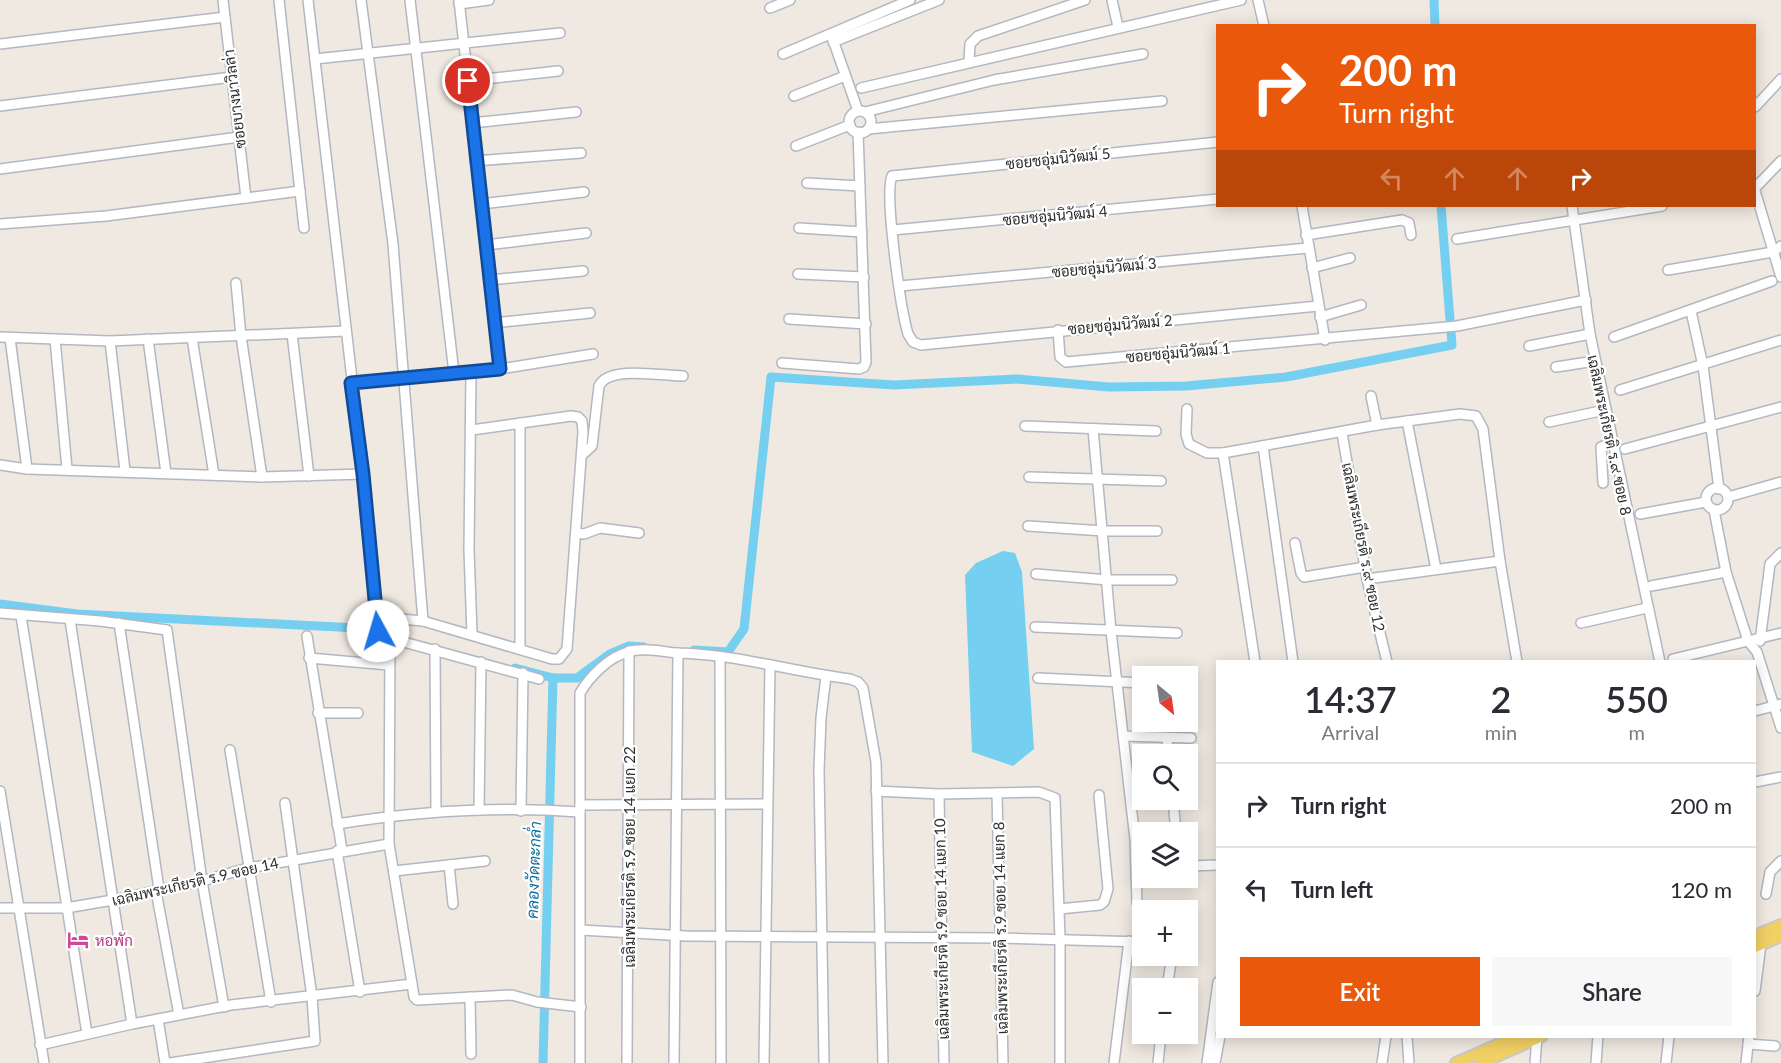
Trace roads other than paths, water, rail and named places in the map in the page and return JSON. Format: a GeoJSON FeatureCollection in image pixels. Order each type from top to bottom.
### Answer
{"type":"FeatureCollection","features":[{"type":"Feature","properties":{"kind":"main road"},"geometry":{"type":"LineString","coordinates":[[1757,942],[1781,925]]}},
{"type":"Feature","properties":{"kind":"main road"},"geometry":{"type":"LineString","coordinates":[[1757,942],[1781,936]]}},
{"type":"Feature","properties":{"kind":"main road"},"geometry":{"type":"LineString","coordinates":[[1456,1063],[1513,1038]]}},
{"type":"Feature","properties":{"kind":"main road"},"geometry":{"type":"LineString","coordinates":[[1481,1063],[1538,1038]]}},
{"type":"Feature","properties":{"kind":"street","name":"ซอยบางนาวิลล่า"},"geometry":{"type":"LineString","coordinates":[[222,0],[246,198]]}},
{"type":"Feature","properties":{"kind":"street"},"geometry":{"type":"LineString","coordinates":[[279,0],[304,228]]}},
{"type":"Feature","properties":{"kind":"street"},"geometry":{"type":"LineString","coordinates":[[308,0],[363,474],[378,634],[539,679]]}},
{"type":"Feature","properties":{"kind":"street"},"geometry":{"type":"LineString","coordinates":[[361,0],[393,244],[423,621]]}},
{"type":"Feature","properties":{"kind":"street"},"geometry":{"type":"LineString","coordinates":[[410,0],[454,373]]}},
{"type":"Feature","properties":{"kind":"street"},"geometry":{"type":"LineString","coordinates":[[489,0],[459,2],[500,369]]}},
{"type":"Feature","properties":{"kind":"street"},"geometry":{"type":"LineString","coordinates":[[770,8],[790,0]]}},
{"type":"Feature","properties":{"kind":"street"},"geometry":{"type":"LineString","coordinates":[[832,37],[910,0]]}},
{"type":"Feature","properties":{"kind":"street"},"geometry":{"type":"LineString","coordinates":[[783,54],[938,0]]}},
{"type":"Feature","properties":{"kind":"street"},"geometry":{"type":"LineString","coordinates":[[969,62],[970,44],[978,36],[1085,0]]}},
{"type":"Feature","properties":{"kind":"street"},"geometry":{"type":"LineString","coordinates":[[1112,0],[1118,27]]}},
{"type":"Feature","properties":{"kind":"street"},"geometry":{"type":"LineString","coordinates":[[861,88],[1241,0]]}},
{"type":"Feature","properties":{"kind":"street"},"geometry":{"type":"LineString","coordinates":[[1258,0],[1264,24]]}},
{"type":"Feature","properties":{"kind":"street"},"geometry":{"type":"LineString","coordinates":[[0,44],[225,18]]}},
{"type":"Feature","properties":{"kind":"street"},"geometry":{"type":"LineString","coordinates":[[315,59],[560,33]]}},
{"type":"Feature","properties":{"kind":"street"},"geometry":{"type":"LineString","coordinates":[[832,37],[845,76],[861,112],[871,120],[859,129]]}},
{"type":"Feature","properties":{"kind":"street"},"geometry":{"type":"LineString","coordinates":[[782,363],[864,367],[866,324],[859,129],[852,116],[994,80],[1143,54]]}},
{"type":"Feature","properties":{"kind":"street"},"geometry":{"type":"LineString","coordinates":[[468,81],[558,71]]}},
{"type":"Feature","properties":{"kind":"street"},"geometry":{"type":"LineString","coordinates":[[794,96],[845,76]]}},
{"type":"Feature","properties":{"kind":"street"},"geometry":{"type":"LineString","coordinates":[[0,106],[232,77]]}},
{"type":"Feature","properties":{"kind":"street"},"geometry":{"type":"LineString","coordinates":[[1756,106],[1781,79]]}},
{"type":"Feature","properties":{"kind":"street"},"geometry":{"type":"LineString","coordinates":[[796,146],[859,129],[1162,101]]}},
{"type":"Feature","properties":{"kind":"street"},"geometry":{"type":"LineString","coordinates":[[472,123],[576,112]]}},
{"type":"Feature","properties":{"kind":"street"},"geometry":{"type":"LineString","coordinates":[[0,169],[239,137]]}},
{"type":"Feature","properties":{"kind":"street","name":"ซอยชอุ่มนิวัฒม์ 5"},"geometry":{"type":"LineString","coordinates":[[893,230],[889,183],[892,176],[898,173],[1216,142]]}},
{"type":"Feature","properties":{"kind":"street"},"geometry":{"type":"LineString","coordinates":[[476,161],[581,153]]}},
{"type":"Feature","properties":{"kind":"street"},"geometry":{"type":"LineString","coordinates":[[1756,189],[1781,161]]}},
{"type":"Feature","properties":{"kind":"street"},"geometry":{"type":"LineString","coordinates":[[807,183],[860,186]]}},
{"type":"Feature","properties":{"kind":"street"},"geometry":{"type":"LineString","coordinates":[[0,224],[106,216],[300,191]]}},
{"type":"Feature","properties":{"kind":"street"},"geometry":{"type":"LineString","coordinates":[[481,204],[584,192]]}},
{"type":"Feature","properties":{"kind":"street"},"geometry":{"type":"LineString","coordinates":[[1614,337],[1777,279],[1777,249],[1756,193]]}},
{"type":"Feature","properties":{"kind":"street","name":"ซอยชอุ่มนิวัฒม์ 4"},"geometry":{"type":"LineString","coordinates":[[893,230],[1216,199]]}},
{"type":"Feature","properties":{"kind":"street"},"geometry":{"type":"LineString","coordinates":[[1302,207],[1325,340]]}},
{"type":"Feature","properties":{"kind":"street","name":"เฉลิมพระเกียรติ ร.๙ ซอย 8"},"geometry":{"type":"LineString","coordinates":[[1572,207],[1595,361],[1660,660]]}},
{"type":"Feature","properties":{"kind":"street"},"geometry":{"type":"LineString","coordinates":[[1456,239],[1656,207]]}},
{"type":"Feature","properties":{"kind":"street"},"geometry":{"type":"LineString","coordinates":[[1306,235],[1402,220],[1410,223],[1411,235]]}},
{"type":"Feature","properties":{"kind":"street"},"geometry":{"type":"LineString","coordinates":[[799,228],[862,232]]}},
{"type":"Feature","properties":{"kind":"street"},"geometry":{"type":"LineString","coordinates":[[893,230],[900,286]]}},
{"type":"Feature","properties":{"kind":"street"},"geometry":{"type":"LineString","coordinates":[[486,245],[586,233]]}},
{"type":"Feature","properties":{"kind":"street","name":"ซอยชอุ่มนิวัฒม์ 3"},"geometry":{"type":"LineString","coordinates":[[900,286],[1308,248]]}},
{"type":"Feature","properties":{"kind":"street"},"geometry":{"type":"LineString","coordinates":[[1668,270],[1777,249]]}},
{"type":"Feature","properties":{"kind":"street"},"geometry":{"type":"LineString","coordinates":[[1312,268],[1350,258]]}},
{"type":"Feature","properties":{"kind":"street"},"geometry":{"type":"LineString","coordinates":[[490,280],[583,272]]}},
{"type":"Feature","properties":{"kind":"street"},"geometry":{"type":"LineString","coordinates":[[798,274],[864,277]]}},
{"type":"Feature","properties":{"kind":"street"},"geometry":{"type":"LineString","coordinates":[[236,283],[241,336],[262,477]]}},
{"type":"Feature","properties":{"kind":"street","name":"ซอยชอุ่มนิวัฒม์ 2"},"geometry":{"type":"LineString","coordinates":[[900,286],[908,334],[913,342],[921,345],[1058,330],[1319,311],[1361,305]]}},
{"type":"Feature","properties":{"kind":"street","name":"ซอยชอุ่มนิวัฒม์ 1"},"geometry":{"type":"LineString","coordinates":[[1058,330],[1060,357],[1066,362],[1325,340],[1457,326],[1586,300]]}},
{"type":"Feature","properties":{"kind":"street"},"geometry":{"type":"LineString","coordinates":[[1691,311],[1703,366],[1719,489],[1728,497]]}},
{"type":"Feature","properties":{"kind":"street"},"geometry":{"type":"LineString","coordinates":[[494,324],[590,313]]}},
{"type":"Feature","properties":{"kind":"street"},"geometry":{"type":"LineString","coordinates":[[789,319],[866,324]]}},
{"type":"Feature","properties":{"kind":"street"},"geometry":{"type":"LineString","coordinates":[[27,469],[5,338],[110,341],[346,331]]}},
{"type":"Feature","properties":{"kind":"street"},"geometry":{"type":"LineString","coordinates":[[292,334],[309,476]]}},
{"type":"Feature","properties":{"kind":"street"},"geometry":{"type":"LineString","coordinates":[[1529,346],[1590,334]]}},
{"type":"Feature","properties":{"kind":"street"},"geometry":{"type":"LineString","coordinates":[[192,338],[214,475]]}},
{"type":"Feature","properties":{"kind":"street"},"geometry":{"type":"LineString","coordinates":[[55,339],[67,470]]}},
{"type":"Feature","properties":{"kind":"street"},"geometry":{"type":"LineString","coordinates":[[148,339],[166,473]]}},
{"type":"Feature","properties":{"kind":"street"},"geometry":{"type":"LineString","coordinates":[[1620,390],[1781,340]]}},
{"type":"Feature","properties":{"kind":"street"},"geometry":{"type":"LineString","coordinates":[[110,341],[125,471]]}},
{"type":"Feature","properties":{"kind":"street"},"geometry":{"type":"LineString","coordinates":[[351,383],[500,369],[593,354]]}},
{"type":"Feature","properties":{"kind":"street"},"geometry":{"type":"LineString","coordinates":[[1556,368],[1595,361]]}},
{"type":"Feature","properties":{"kind":"street"},"geometry":{"type":"LineString","coordinates":[[471,371],[469,550],[472,634]]}},
{"type":"Feature","properties":{"kind":"street"},"geometry":{"type":"LineString","coordinates":[[582,455],[592,446],[599,386],[602,379],[610,374],[683,376]]}},
{"type":"Feature","properties":{"kind":"street"},"geometry":{"type":"LineString","coordinates":[[1371,396],[1377,425]]}},
{"type":"Feature","properties":{"kind":"street"},"geometry":{"type":"LineString","coordinates":[[1625,449],[1781,407]]}},
{"type":"Feature","properties":{"kind":"street"},"geometry":{"type":"LineString","coordinates":[[1187,409],[1186,434],[1189,444],[1208,453],[1223,453],[1377,425],[1460,414],[1476,416],[1483,429],[1500,561],[1517,660]]}},
{"type":"Feature","properties":{"kind":"street"},"geometry":{"type":"LineString","coordinates":[[1549,422],[1605,410]]}},
{"type":"Feature","properties":{"kind":"street"},"geometry":{"type":"LineString","coordinates":[[377,616],[423,621],[552,659],[559,659],[565,655],[582,455],[582,421],[578,417],[472,430]]}},
{"type":"Feature","properties":{"kind":"street"},"geometry":{"type":"LineString","coordinates":[[1407,422],[1436,569]]}},
{"type":"Feature","properties":{"kind":"street"},"geometry":{"type":"LineString","coordinates":[[520,423],[520,649]]}},
{"type":"Feature","properties":{"kind":"street"},"geometry":{"type":"LineString","coordinates":[[1025,426],[1156,431]]}},
{"type":"Feature","properties":{"kind":"street"},"geometry":{"type":"LineString","coordinates":[[1093,429],[1104,531],[1111,631],[1134,822]]}},
{"type":"Feature","properties":{"kind":"street","name":"เฉลิมพระเกียรติ ร.๙ ซอย 12"},"geometry":{"type":"LineString","coordinates":[[1342,433],[1367,579],[1387,660]]}},
{"type":"Feature","properties":{"kind":"street"},"geometry":{"type":"LineString","coordinates":[[1602,483],[1601,447],[1612,442]]}},
{"type":"Feature","properties":{"kind":"street"},"geometry":{"type":"LineString","coordinates":[[1263,446],[1293,660]]}},
{"type":"Feature","properties":{"kind":"street"},"geometry":{"type":"LineString","coordinates":[[1223,453],[1256,660]]}},
{"type":"Feature","properties":{"kind":"street"},"geometry":{"type":"LineString","coordinates":[[0,465],[27,469],[262,477],[363,474]]}},
{"type":"Feature","properties":{"kind":"street"},"geometry":{"type":"LineString","coordinates":[[1029,477],[1161,481]]}},
{"type":"Feature","properties":{"kind":"street"},"geometry":{"type":"LineString","coordinates":[[1728,497],[1781,482]]}},
{"type":"Feature","properties":{"kind":"street"},"geometry":{"type":"LineString","coordinates":[[1706,502],[1709,491],[1719,489]]}},
{"type":"Feature","properties":{"kind":"street"},"geometry":{"type":"LineString","coordinates":[[1714,510],[1724,507],[1728,497]]}},
{"type":"Feature","properties":{"kind":"street"},"geometry":{"type":"LineString","coordinates":[[1706,502],[1714,510],[1726,572],[1748,641],[1757,652],[1777,705],[1781,728]]}},
{"type":"Feature","properties":{"kind":"street"},"geometry":{"type":"LineString","coordinates":[[1640,514],[1706,502]]}},
{"type":"Feature","properties":{"kind":"street"},"geometry":{"type":"LineString","coordinates":[[1028,526],[1104,531],[1156,531]]}},
{"type":"Feature","properties":{"kind":"street"},"geometry":{"type":"LineString","coordinates":[[576,533],[584,534],[600,528],[639,533]]}},
{"type":"Feature","properties":{"kind":"street"},"geometry":{"type":"LineString","coordinates":[[1295,543],[1300,573],[1305,576],[1365,567]]}},
{"type":"Feature","properties":{"kind":"street"},"geometry":{"type":"LineString","coordinates":[[1757,652],[1770,564],[1781,553]]}},
{"type":"Feature","properties":{"kind":"street"},"geometry":{"type":"LineString","coordinates":[[1367,579],[1500,561]]}},
{"type":"Feature","properties":{"kind":"street"},"geometry":{"type":"LineString","coordinates":[[1651,586],[1726,572]]}},
{"type":"Feature","properties":{"kind":"street"},"geometry":{"type":"LineString","coordinates":[[1036,574],[1108,580],[1172,580]]}},
{"type":"Feature","properties":{"kind":"street"},"geometry":{"type":"LineString","coordinates":[[1581,623],[1647,608]]}},
{"type":"Feature","properties":{"kind":"street"},"geometry":{"type":"LineString","coordinates":[[0,613],[165,628],[202,881],[224,1006]]}},
{"type":"Feature","properties":{"kind":"street"},"geometry":{"type":"LineString","coordinates":[[21,616],[87,1034]]}},
{"type":"Feature","properties":{"kind":"street"},"geometry":{"type":"LineString","coordinates":[[70,620],[132,1024]]}},
{"type":"Feature","properties":{"kind":"street"},"geometry":{"type":"LineString","coordinates":[[119,623],[157,890],[179,1015]]}},
{"type":"Feature","properties":{"kind":"street"},"geometry":{"type":"LineString","coordinates":[[1035,627],[1177,633]]}},
{"type":"Feature","properties":{"kind":"street"},"geometry":{"type":"LineString","coordinates":[[1673,659],[1781,633]]}},
{"type":"Feature","properties":{"kind":"street"},"geometry":{"type":"LineString","coordinates":[[306,636],[337,824],[360,992]]}},
{"type":"Feature","properties":{"kind":"street"},"geometry":{"type":"LineString","coordinates":[[390,638],[389,844],[414,997],[417,1000],[512,995],[552,1005],[581,1007]]}},
{"type":"Feature","properties":{"kind":"street"},"geometry":{"type":"LineString","coordinates":[[435,649],[436,812]]}},
{"type":"Feature","properties":{"kind":"street"},"geometry":{"type":"LineString","coordinates":[[580,1063],[582,930],[580,693],[606,664],[629,651],[678,653],[770,665],[850,679],[858,682],[863,688],[876,762],[884,1063]]}},
{"type":"Feature","properties":{"kind":"street","name":"เฉลิมพระเกียรติ ร.9 ซอย 14 แยก 22"},"geometry":{"type":"LineString","coordinates":[[627,1063],[629,651]]}},
{"type":"Feature","properties":{"kind":"street"},"geometry":{"type":"LineString","coordinates":[[674,1063],[678,653]]}},
{"type":"Feature","properties":{"kind":"street"},"geometry":{"type":"LineString","coordinates":[[309,658],[389,665]]}},
{"type":"Feature","properties":{"kind":"street"},"geometry":{"type":"LineString","coordinates":[[720,658],[722,1063]]}},
{"type":"Feature","properties":{"kind":"street"},"geometry":{"type":"LineString","coordinates":[[479,810],[481,662]]}},
{"type":"Feature","properties":{"kind":"street"},"geometry":{"type":"LineString","coordinates":[[764,1063],[764,937],[770,665]]}},
{"type":"Feature","properties":{"kind":"street"},"geometry":{"type":"LineString","coordinates":[[521,812],[523,674]]}},
{"type":"Feature","properties":{"kind":"street"},"geometry":{"type":"LineString","coordinates":[[824,1063],[819,770],[821,718],[826,676]]}},
{"type":"Feature","properties":{"kind":"street"},"geometry":{"type":"LineString","coordinates":[[1038,678],[1132,683]]}},
{"type":"Feature","properties":{"kind":"street"},"geometry":{"type":"LineString","coordinates":[[1756,711],[1777,705]]}},
{"type":"Feature","properties":{"kind":"street"},"geometry":{"type":"LineString","coordinates":[[318,712],[358,713]]}},
{"type":"Feature","properties":{"kind":"street"},"geometry":{"type":"LineString","coordinates":[[1123,736],[1191,738]]}},
{"type":"Feature","properties":{"kind":"street"},"geometry":{"type":"LineString","coordinates":[[1167,738],[1167,744]]}},
{"type":"Feature","properties":{"kind":"street"},"geometry":{"type":"LineString","coordinates":[[230,750],[271,1002]]}},
{"type":"Feature","properties":{"kind":"street"},"geometry":{"type":"LineString","coordinates":[[1756,782],[1781,777]]}},
{"type":"Feature","properties":{"kind":"street"},"geometry":{"type":"LineString","coordinates":[[0,791],[21,909],[44,1063]]}},
{"type":"Feature","properties":{"kind":"street"},"geometry":{"type":"LineString","coordinates":[[876,791],[939,794],[1039,792],[1055,798],[1060,939],[1060,1063]]}},
{"type":"Feature","properties":{"kind":"street","name":"เฉลิมพระเกียรติ ร.9 ซอย 14 แยก 8"},"geometry":{"type":"LineString","coordinates":[[997,793],[1003,1063]]}},
{"type":"Feature","properties":{"kind":"street","name":"เฉลิมพระเกียรติ ร.9 ซอย 14 แยก 10"},"geometry":{"type":"LineString","coordinates":[[939,794],[944,1063]]}},
{"type":"Feature","properties":{"kind":"street"},"geometry":{"type":"LineString","coordinates":[[1059,909],[1100,905],[1107,897],[1099,795]]}},
{"type":"Feature","properties":{"kind":"street"},"geometry":{"type":"LineString","coordinates":[[158,1019],[168,1063],[314,1042],[312,997],[285,803]]}},
{"type":"Feature","properties":{"kind":"street"},"geometry":{"type":"LineString","coordinates":[[337,824],[436,812],[479,810],[521,812],[542,809],[559,811],[630,805],[767,804]]}},
{"type":"Feature","properties":{"kind":"street","name":"เฉลิมพระเกียรติ ร.9 ซอย 14"},"geometry":{"type":"LineString","coordinates":[[0,908],[66,908],[202,881],[292,859],[389,844]]}},
{"type":"Feature","properties":{"kind":"street"},"geometry":{"type":"LineString","coordinates":[[394,871],[485,861]]}},
{"type":"Feature","properties":{"kind":"street"},"geometry":{"type":"LineString","coordinates":[[1766,894],[1770,872],[1781,861]]}},
{"type":"Feature","properties":{"kind":"street"},"geometry":{"type":"LineString","coordinates":[[449,865],[453,904]]}},
{"type":"Feature","properties":{"kind":"street"},"geometry":{"type":"LineString","coordinates":[[1198,866],[1216,865]]}},
{"type":"Feature","properties":{"kind":"street"},"geometry":{"type":"LineString","coordinates":[[582,930],[675,936],[1132,941]]}},
{"type":"Feature","properties":{"kind":"street"},"geometry":{"type":"LineString","coordinates":[[1114,1063],[1129,941]]}},
{"type":"Feature","properties":{"kind":"street"},"geometry":{"type":"LineString","coordinates":[[1756,966],[1757,942]]}},
{"type":"Feature","properties":{"kind":"street"},"geometry":{"type":"LineString","coordinates":[[40,1045],[224,1006],[360,992],[412,984]]}},
{"type":"Feature","properties":{"kind":"street"},"geometry":{"type":"LineString","coordinates":[[470,997],[471,1054]]}},
{"type":"Feature","properties":{"kind":"street"},"geometry":{"type":"LineString","coordinates":[[1208,1063],[1216,998]]}},
{"type":"Feature","properties":{"kind":"street"},"geometry":{"type":"LineString","coordinates":[[1215,1063],[1220,1038]]}},
{"type":"Feature","properties":{"kind":"street"},"geometry":{"type":"LineString","coordinates":[[1382,1063],[1386,1038]]}},
{"type":"Feature","properties":{"kind":"street"},"geometry":{"type":"LineString","coordinates":[[1407,1038],[1409,1063]]}},
{"type":"Feature","properties":{"kind":"street"},"geometry":{"type":"LineString","coordinates":[[1535,1063],[1540,1038]]}},
{"type":"Feature","properties":{"kind":"street"},"geometry":{"type":"LineString","coordinates":[[1596,1063],[1598,1038]]}},
{"type":"Feature","properties":{"kind":"street"},"geometry":{"type":"LineString","coordinates":[[1666,1063],[1669,1038]]}},
{"type":"Feature","properties":{"kind":"street"},"geometry":{"type":"LineString","coordinates":[[1746,1063],[1748,1040],[1775,1047]]}},
{"type":"Feature","properties":{"kind":"street"},"geometry":{"type":"LineString","coordinates":[[1158,1063],[1160,1044]]}},
{"type":"Feature","properties":{"kind":"water"},"geometry":{"type":"Polygon","coordinates":[[[1003,551],[1015,553],[1022,572],[1034,749],[1013,766],[972,752],[965,575],[976,563],[1003,551]]]}},
{"type":"Feature","properties":{"kind":"waterway"},"geometry":{"type":"LineString","coordinates":[[1434,0],[1435,24]]}},
{"type":"Feature","properties":{"kind":"waterway"},"geometry":{"type":"LineString","coordinates":[[694,650],[728,652],[744,629],[771,377],[894,385],[1017,379],[1109,387],[1186,386],[1286,377],[1452,345],[1441,207]]}},
{"type":"Feature","properties":{"kind":"waterway"},"geometry":{"type":"LineString","coordinates":[[0,604],[77,614],[358,628],[383,634]]}},
{"type":"Feature","properties":{"kind":"waterway"},"geometry":{"type":"LineString","coordinates":[[515,668],[553,678],[577,678],[610,654],[629,646],[644,647]]}},
{"type":"Feature","properties":{"kind":"waterway","name":"คลองวัดตะกล่ำ"},"geometry":{"type":"LineString","coordinates":[[543,1063],[553,678]]}},
{"type":"Feature","properties":{"kind":"place","name":"หอพัก"},"geometry":{"type":"Point","coordinates":[78,940]}}]}
